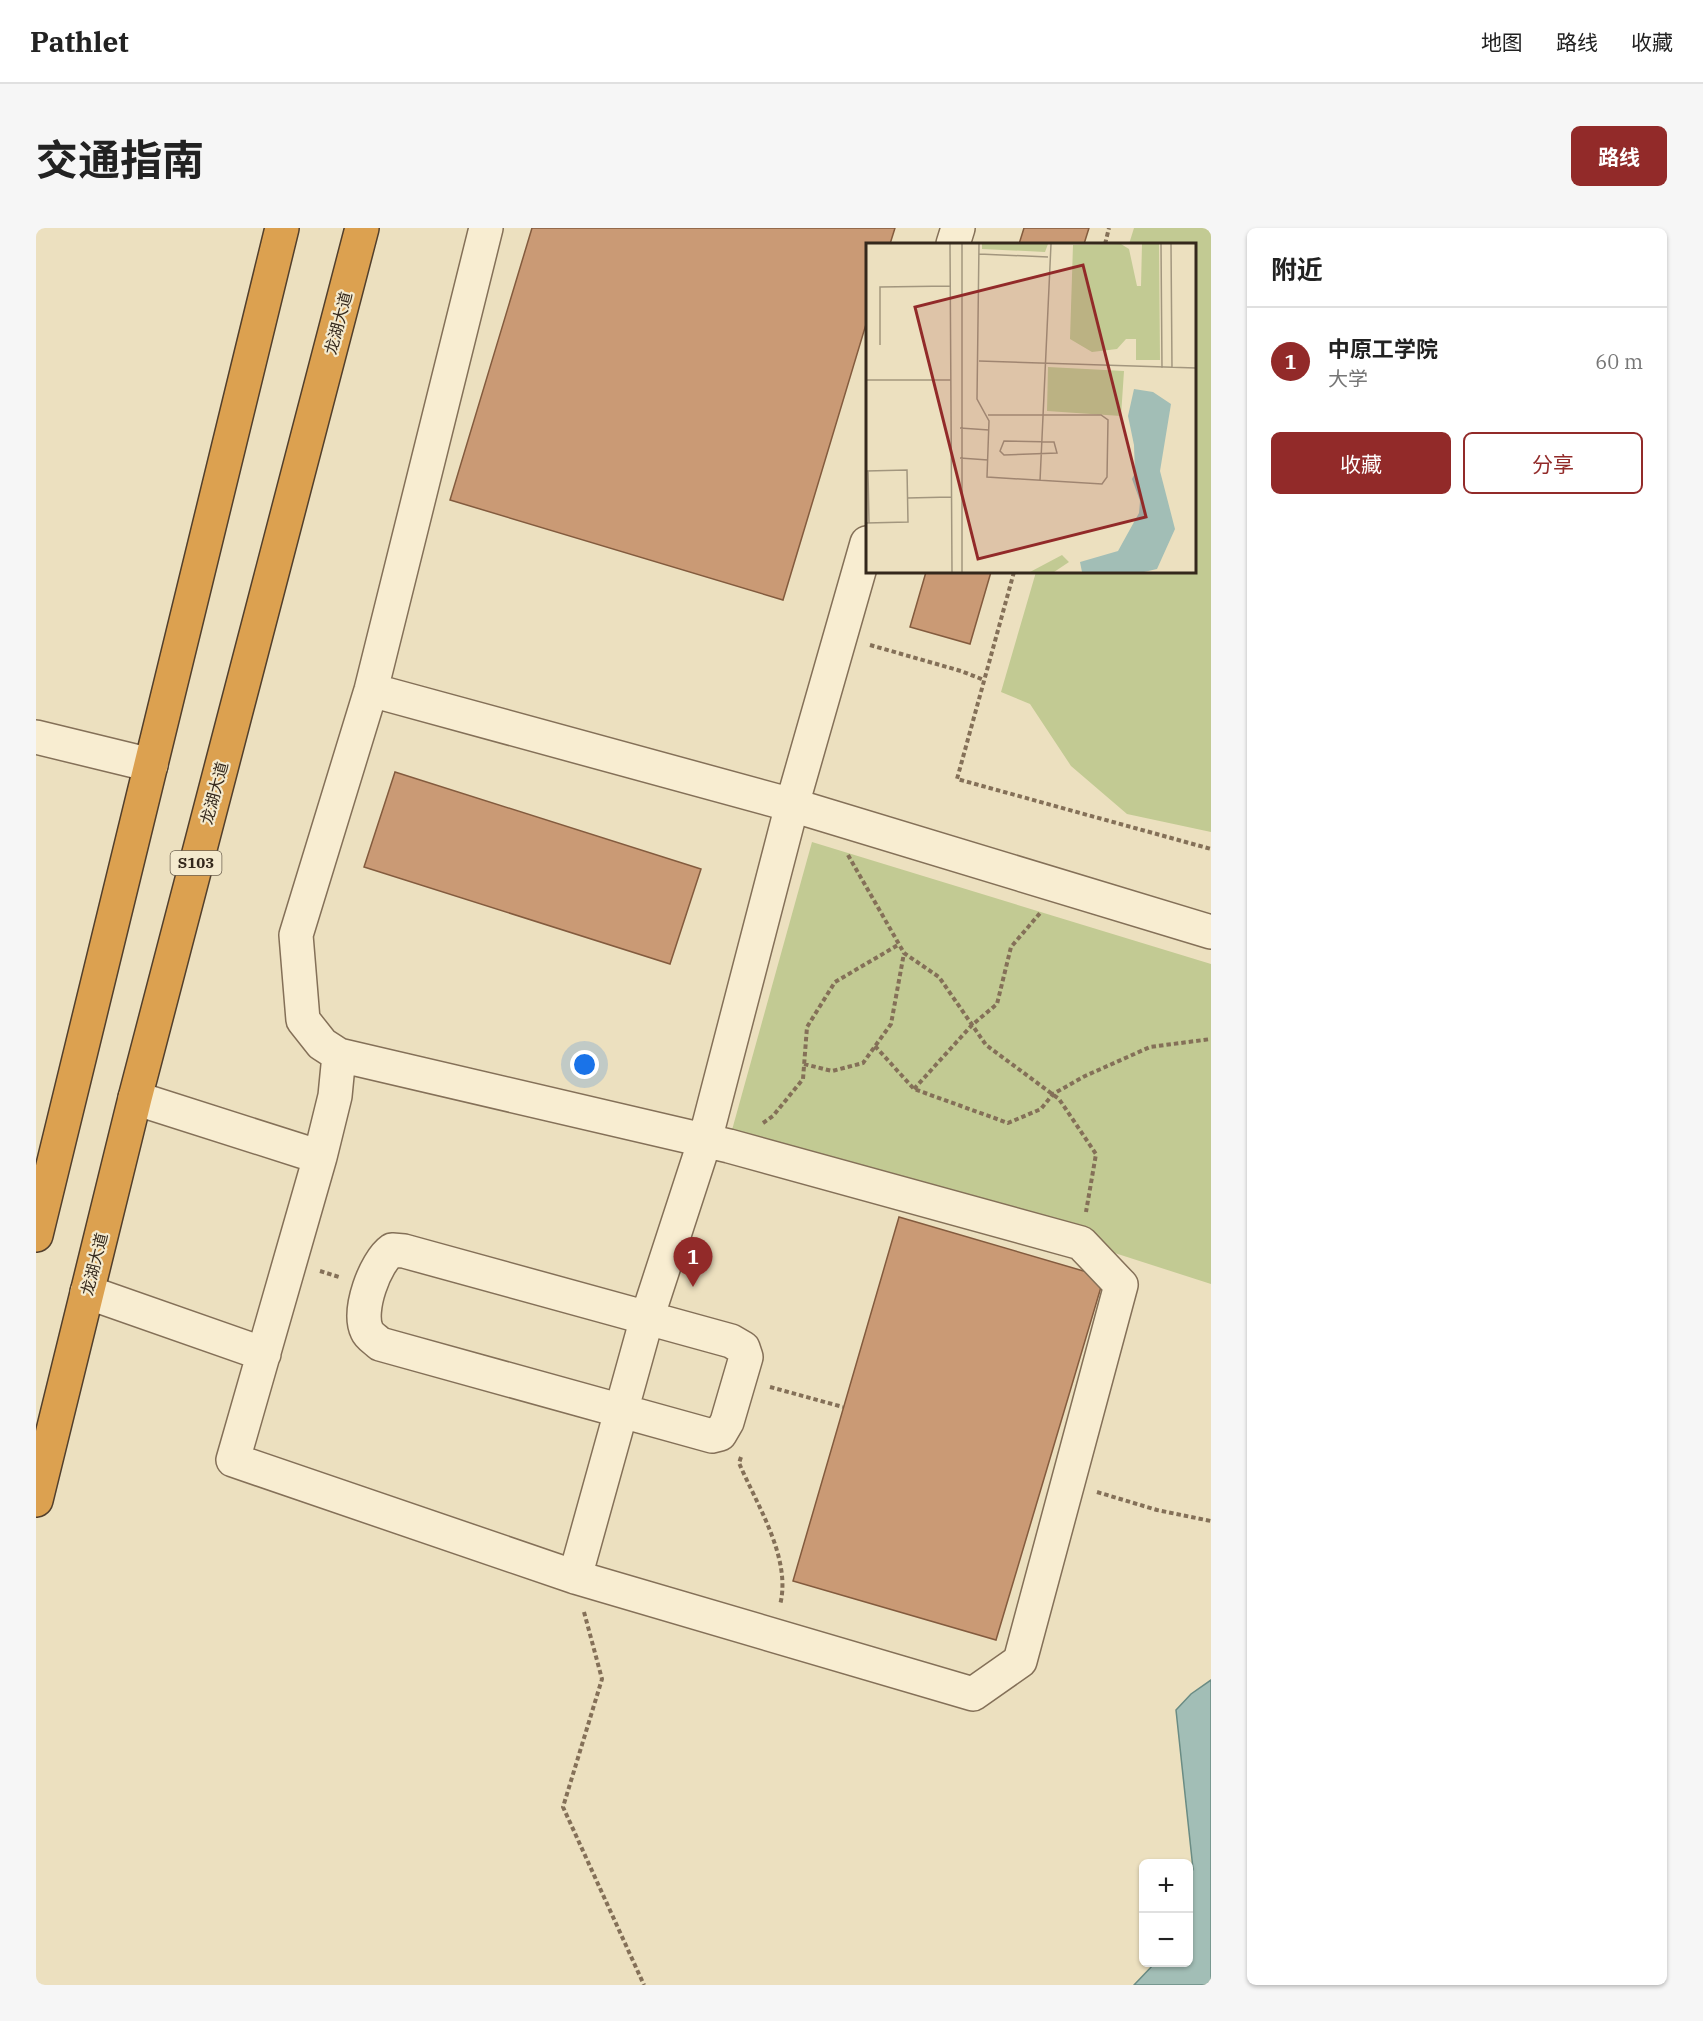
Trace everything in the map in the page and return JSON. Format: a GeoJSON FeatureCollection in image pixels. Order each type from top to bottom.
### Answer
{"type":"FeatureCollection","features":[{"type":"Feature","properties":{"kind":"highway"},"geometry":{"type":"LineString","coordinates":[[36,1235],[282,228]]}},
{"type":"Feature","properties":{"kind":"highway","name":"龙湖大道"},"geometry":{"type":"LineString","coordinates":[[36,1500],[135,1098],[362,228]]}},
{"type":"Feature","properties":{"kind":"street"},"geometry":{"type":"LineString","coordinates":[[339,1055],[336,1096],[291,1262],[233,1460],[575,1577],[973,1694],[1020,1660],[1121,1285],[1081,1243],[717,1143],[339,1055],[322,1044],[303,1020],[296,935],[371,690],[486,228]]}},
{"type":"Feature","properties":{"kind":"street"},"geometry":{"type":"LineString","coordinates":[[953,243],[958,228]]}},
{"type":"Feature","properties":{"kind":"street"},"geometry":{"type":"LineString","coordinates":[[575,1577],[647,1318],[717,1143],[792,805],[866,546]]}},
{"type":"Feature","properties":{"kind":"street"},"geometry":{"type":"LineString","coordinates":[[371,690],[792,805],[1211,932]]}},
{"type":"Feature","properties":{"kind":"street"},"geometry":{"type":"LineString","coordinates":[[36,737],[152,765]]}},
{"type":"Feature","properties":{"kind":"street"},"geometry":{"type":"LineString","coordinates":[[135,1098],[320,1157]]}},
{"type":"Feature","properties":{"kind":"street"},"geometry":{"type":"LineString","coordinates":[[392,1250],[404,1251],[731,1341],[743,1348],[746,1357],[727,1422],[720,1434],[712,1436],[622,1409],[380,1344],[367,1332],[363,1312],[370,1288],[384,1256],[392,1250]]}},
{"type":"Feature","properties":{"kind":"street"},"geometry":{"type":"LineString","coordinates":[[87,1292],[264,1354]]}},
{"type":"Feature","properties":{"kind":"path"},"geometry":{"type":"LineString","coordinates":[[1105,243],[1109,228]]}},
{"type":"Feature","properties":{"kind":"path"},"geometry":{"type":"LineString","coordinates":[[1014,573],[957,779],[1211,849]]}},
{"type":"Feature","properties":{"kind":"path"},"geometry":{"type":"LineString","coordinates":[[840,637],[961,671],[984,680]]}},
{"type":"Feature","properties":{"kind":"path"},"geometry":{"type":"LineString","coordinates":[[825,815],[903,953],[939,977],[986,1045],[1059,1099],[1096,1154],[1081,1243]]}},
{"type":"Feature","properties":{"kind":"path"},"geometry":{"type":"LineString","coordinates":[[914,1089],[972,1025],[997,1004],[1011,947],[1063,887]]}},
{"type":"Feature","properties":{"kind":"path"},"geometry":{"type":"LineString","coordinates":[[717,1143],[773,1116],[803,1079],[807,1027],[835,982],[898,945]]}},
{"type":"Feature","properties":{"kind":"path"},"geometry":{"type":"LineString","coordinates":[[804,1064],[832,1071],[862,1063],[891,1024],[903,953]]}},
{"type":"Feature","properties":{"kind":"path"},"geometry":{"type":"LineString","coordinates":[[875,1046],[914,1089],[1008,1123],[1041,1109],[1053,1094],[1150,1047],[1211,1039]]}},
{"type":"Feature","properties":{"kind":"path"},"geometry":{"type":"LineString","coordinates":[[291,1262],[370,1288]]}},
{"type":"Feature","properties":{"kind":"path"},"geometry":{"type":"LineString","coordinates":[[740,1380],[843,1407]]}},
{"type":"Feature","properties":{"kind":"path"},"geometry":{"type":"LineString","coordinates":[[1067,1483],[1157,1510],[1211,1521]]}},
{"type":"Feature","properties":{"kind":"path"},"geometry":{"type":"LineString","coordinates":[[575,1577],[602,1679],[564,1807],[644,1985]]}},
{"type":"Feature","properties":{"kind":"green space"},"geometry":{"type":"Polygon","coordinates":[[[1134,228],[1211,228],[1211,832],[1127,814],[1071,766],[1030,704],[1001,692],[1036,573],[1196,573],[1196,243],[1129,243],[1134,228]]]}},
{"type":"Feature","properties":{"kind":"green space"},"geometry":{"type":"Polygon","coordinates":[[[812,842],[1211,964],[1211,1284],[732,1130],[812,842]]]}},
{"type":"Feature","properties":{"kind":"water"},"geometry":{"type":"Polygon","coordinates":[[[1211,1680],[1211,1985],[1134,1985],[1151,1967],[1193,1967],[1193,1859],[1176,1710],[1191,1694],[1211,1680]]]}},
{"type":"Feature","properties":{"kind":"building"},"geometry":{"type":"Polygon","coordinates":[[[532,228],[895,228],[890,243],[866,243],[866,324],[783,600],[450,500],[532,228]]]}},
{"type":"Feature","properties":{"kind":"building"},"geometry":{"type":"Polygon","coordinates":[[[1024,228],[1089,228],[1084,243],[1019,243],[1024,228]]]}},
{"type":"Feature","properties":{"kind":"building"},"geometry":{"type":"Polygon","coordinates":[[[926,573],[991,573],[970,644],[910,627],[926,573]]]}},
{"type":"Feature","properties":{"kind":"building"},"geometry":{"type":"Polygon","coordinates":[[[395,772],[701,869],[670,964],[364,867],[395,772]]]}},
{"type":"Feature","properties":{"kind":"building"},"geometry":{"type":"Polygon","coordinates":[[[899,1217],[1104,1277],[996,1640],[793,1581],[899,1217]]]}},
{"type":"Feature","properties":{"kind":"place","name":"中原工学院"},"geometry":{"type":"Point","coordinates":[693,1287]}}]}
